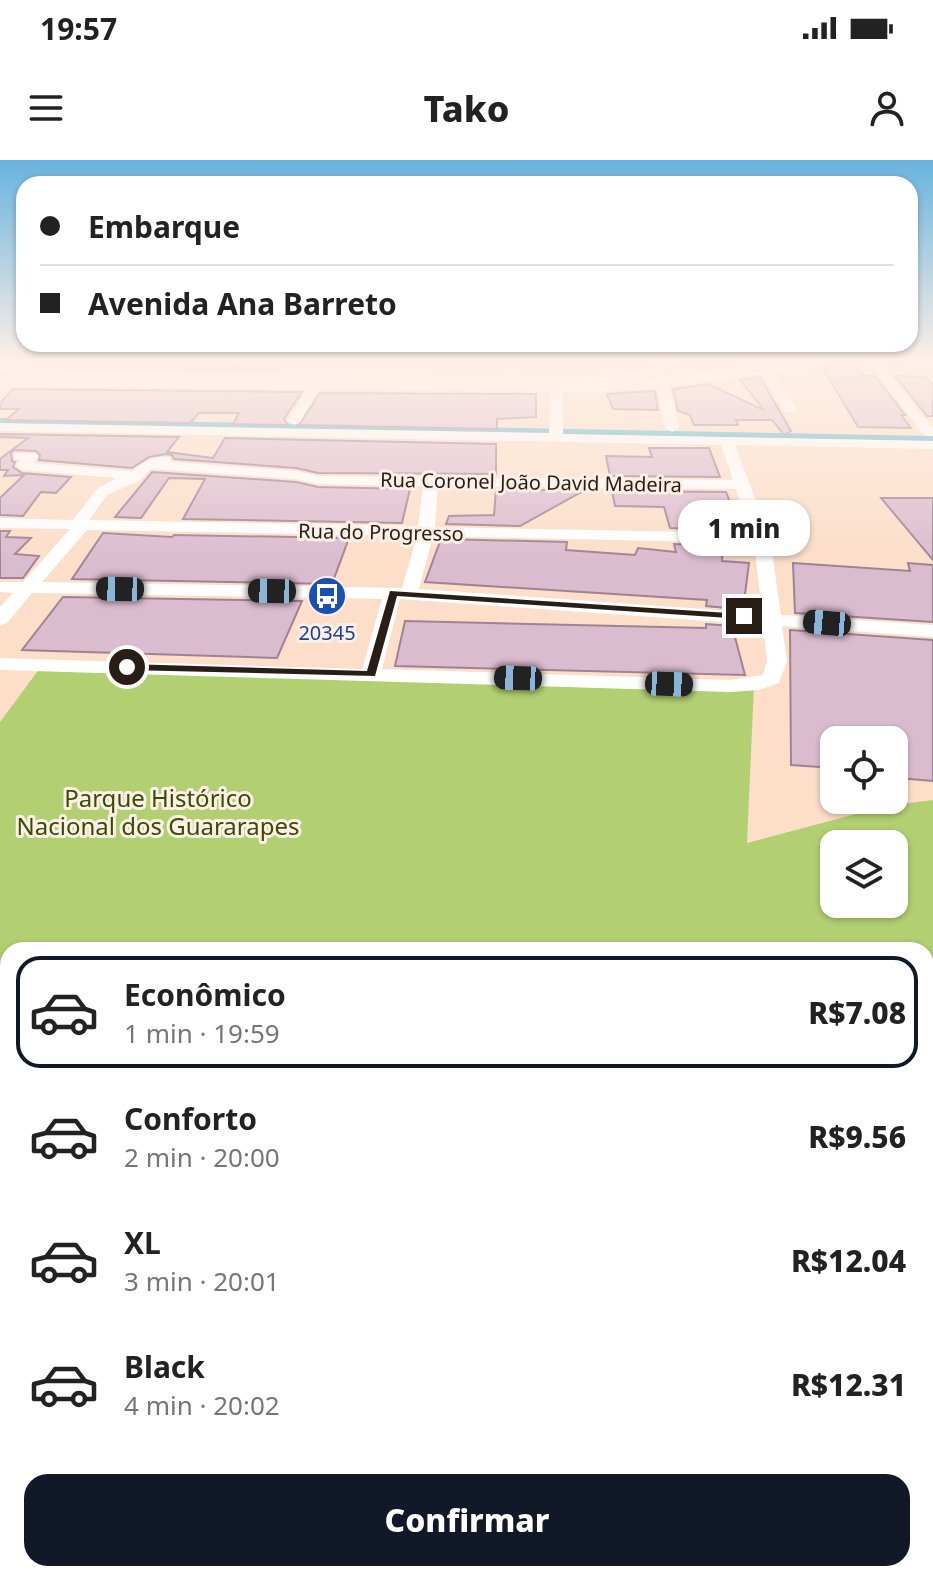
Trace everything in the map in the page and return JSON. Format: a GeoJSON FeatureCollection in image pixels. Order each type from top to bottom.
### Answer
{"type":"FeatureCollection","features":[{"type":"Feature","properties":{"kind":"street"},"geometry":{"type":"LineString","coordinates":[[69,428],[202,431],[535,459],[556,428]]}},
{"type":"Feature","properties":{"kind":"street"},"geometry":{"type":"LineString","coordinates":[[469,428],[727,441],[932,437]]}},
{"type":"Feature","properties":{"kind":"street"},"geometry":{"type":"LineString","coordinates":[[556,432],[662,428]]}},
{"type":"Feature","properties":{"kind":"street"},"geometry":{"type":"LineString","coordinates":[[682,428],[932,437]]}},
{"type":"Feature","properties":{"kind":"street"},"geometry":{"type":"LineString","coordinates":[[0,619],[81,524],[102,492],[150,465],[192,449],[202,431]]}},
{"type":"Feature","properties":{"kind":"street"},"geometry":{"type":"LineString","coordinates":[[2,665],[759,684],[772,679],[777,661],[773,618],[762,538],[727,441]]}},
{"type":"Feature","properties":{"kind":"street"},"geometry":{"type":"LineString","coordinates":[[19,456],[31,457],[23,466],[106,475],[137,475]]}},
{"type":"Feature","properties":{"kind":"street","name":"Rua Coronel João David Madeira"},"geometry":{"type":"LineString","coordinates":[[150,465],[296,475],[318,480],[431,481],[535,459],[743,485]]}},
{"type":"Feature","properties":{"kind":"street"},"geometry":{"type":"LineString","coordinates":[[371,674],[426,533],[431,481]]}},
{"type":"Feature","properties":{"kind":"street","name":"Rua do Progresso"},"geometry":{"type":"LineString","coordinates":[[0,523],[762,538]]}},
{"type":"Feature","properties":{"kind":"street"},"geometry":{"type":"LineString","coordinates":[[0,587],[23,591],[401,594],[933,631]]}},
{"type":"Feature","properties":{"kind":"street"},"geometry":{"type":"LineString","coordinates":[[0,595],[23,591]]}},
{"type":"Feature","properties":{"kind":"green space","name":"Parque Histórico Nacional dos Guararapes"},"geometry":{"type":"Polygon","coordinates":[[[40,668],[754,685],[747,843],[856,814],[908,814],[908,803],[933,800],[933,942],[0,942],[0,722],[40,668]]]}},
{"type":"Feature","properties":{"kind":"water"},"geometry":{"type":"Polygon","coordinates":[[[239,428],[537,428],[933,436],[933,441],[239,428]]]}},
{"type":"Feature","properties":{"kind":"building"},"geometry":{"type":"Polygon","coordinates":[[[779,428],[789,428],[791,431],[784,435],[779,428]]]}},
{"type":"Feature","properties":{"kind":"building"},"geometry":{"type":"Polygon","coordinates":[[[0,434],[179,437],[167,452],[213,458],[225,438],[496,444],[496,474],[318,473],[296,468],[174,459],[166,454],[149,457],[132,468],[39,460],[40,455],[36,451],[14,450],[11,453],[15,462],[13,467],[22,473],[71,477],[56,493],[41,492],[23,516],[0,515],[0,498],[24,475],[4,476],[8,470],[0,470],[0,459],[28,438],[0,437],[0,434]]]}},
{"type":"Feature","properties":{"kind":"building"},"geometry":{"type":"Polygon","coordinates":[[[649,448],[709,448],[720,477],[610,476],[606,456],[652,457],[649,448]]]}},
{"type":"Feature","properties":{"kind":"building"},"geometry":{"type":"Polygon","coordinates":[[[152,472],[296,482],[318,487],[410,489],[402,523],[183,519],[205,479],[169,478],[141,518],[115,517],[152,472]]]}},
{"type":"Feature","properties":{"kind":"building"},"geometry":{"type":"Polygon","coordinates":[[[496,490],[583,491],[520,526],[446,524],[449,516],[494,515],[496,490]]]}},
{"type":"Feature","properties":{"kind":"building"},"geometry":{"type":"Polygon","coordinates":[[[612,491],[726,492],[737,519],[725,518],[724,530],[670,528],[664,507],[615,506],[612,491]]]}},
{"type":"Feature","properties":{"kind":"building"},"geometry":{"type":"Polygon","coordinates":[[[881,498],[933,498],[933,560],[881,498]]]}},
{"type":"Feature","properties":{"kind":"building"},"geometry":{"type":"Polygon","coordinates":[[[0,531],[10,531],[6,537],[31,538],[15,554],[39,556],[23,578],[0,578],[0,531]]]}},
{"type":"Feature","properties":{"kind":"building"},"geometry":{"type":"Polygon","coordinates":[[[103,533],[172,537],[349,538],[332,584],[72,579],[103,533]]]}},
{"type":"Feature","properties":{"kind":"building"},"geometry":{"type":"Polygon","coordinates":[[[441,539],[567,542],[566,550],[635,555],[638,548],[676,552],[674,544],[723,545],[722,561],[749,563],[744,602],[725,601],[727,608],[706,606],[707,600],[425,582],[441,539]]]}},
{"type":"Feature","properties":{"kind":"building"},"geometry":{"type":"Polygon","coordinates":[[[793,563],[910,571],[908,563],[933,565],[933,622],[795,613],[793,563]]]}},
{"type":"Feature","properties":{"kind":"building"},"geometry":{"type":"Polygon","coordinates":[[[63,597],[302,601],[277,658],[22,650],[63,597]]]}},
{"type":"Feature","properties":{"kind":"building"},"geometry":{"type":"Polygon","coordinates":[[[405,621],[732,626],[745,675],[395,666],[405,621]]]}},
{"type":"Feature","properties":{"kind":"building"},"geometry":{"type":"Polygon","coordinates":[[[790,630],[933,640],[933,781],[908,779],[908,726],[820,726],[820,767],[791,765],[790,630]]]}},
{"type":"Feature","properties":{"kind":"place","name":"20345"},"geometry":{"type":"Point","coordinates":[327,596]}},
{"type":"Feature","properties":{"kind":"route"},"geometry":{"type":"LineString","coordinates":[[127,667],[371,674],[393,593],[744,616]]}}]}
